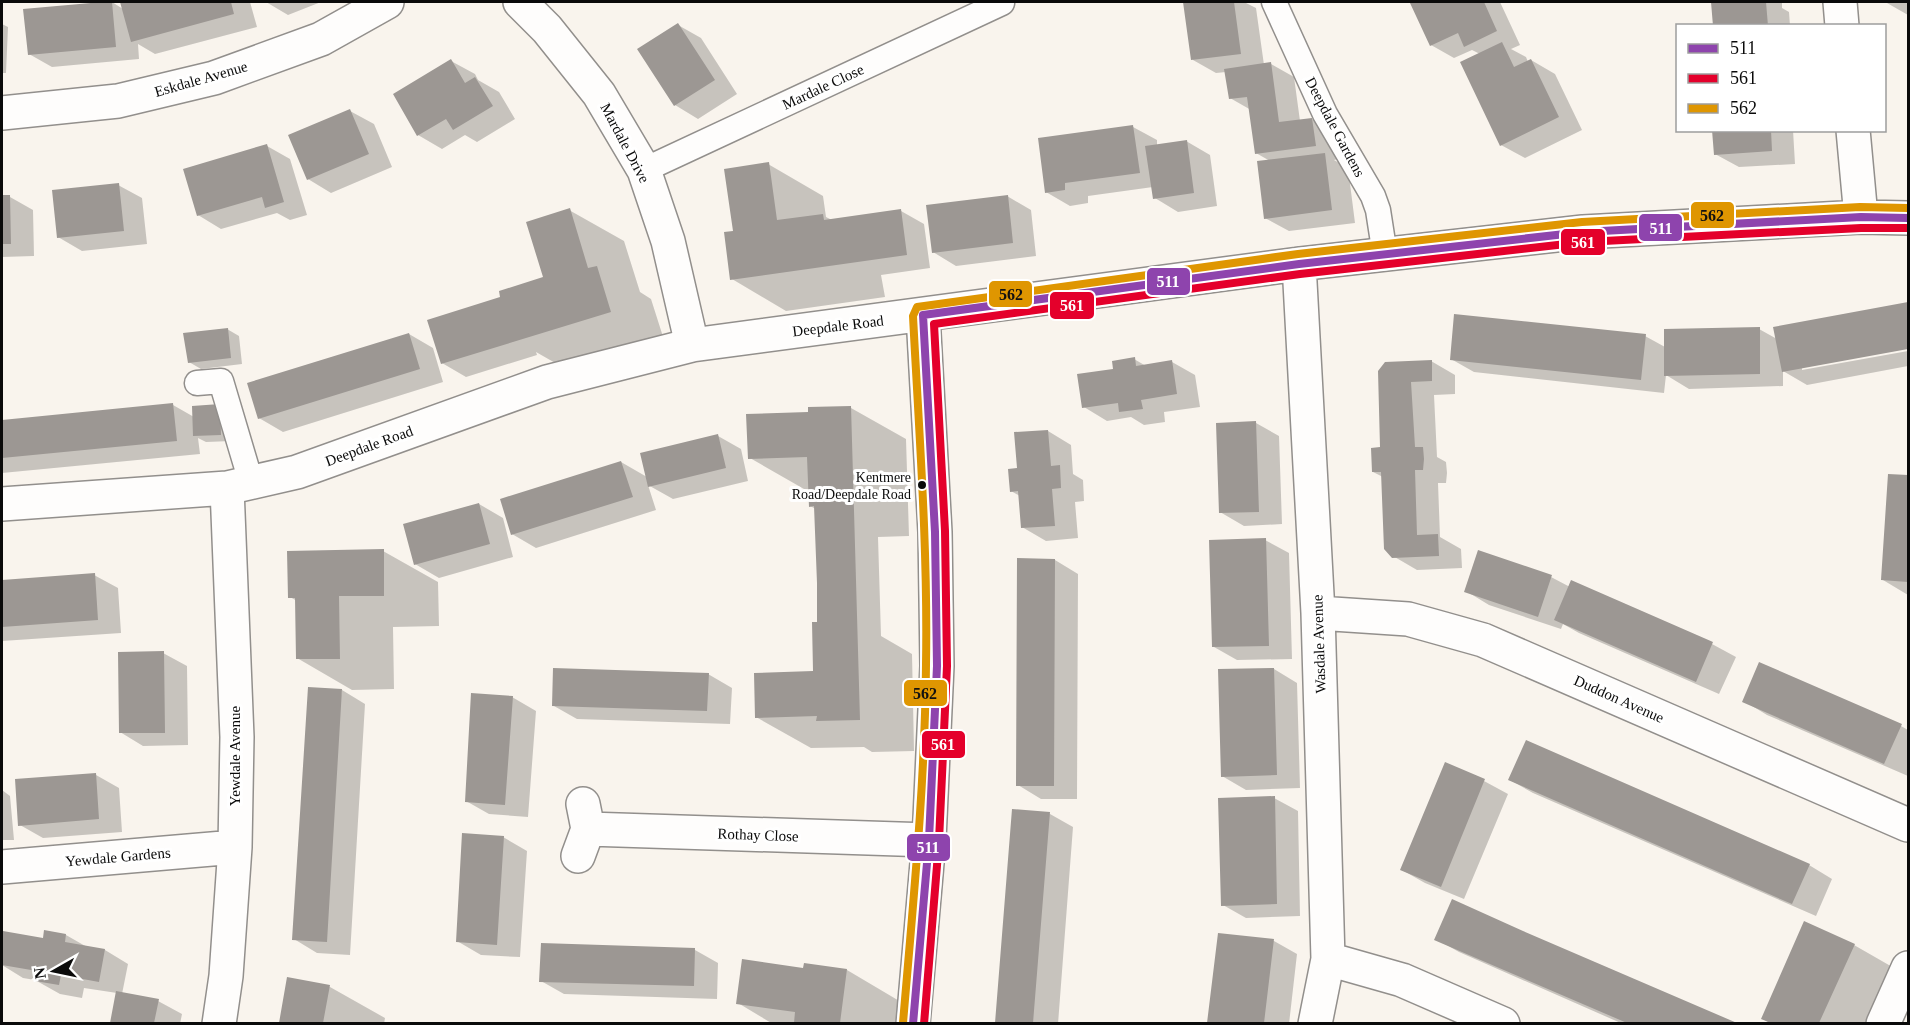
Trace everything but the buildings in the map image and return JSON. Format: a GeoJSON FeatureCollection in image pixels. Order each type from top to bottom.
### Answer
{"type":"FeatureCollection","features":[{"type":"Feature","properties":{"kind":"street","name":"Eskdale Avenue"},"geometry":{"type":"LineString","coordinates":[[2,113],[118,101],[214,78],[321,39],[387,2]]}},
{"type":"Feature","properties":{"kind":"street","name":"Mardale Drive"},"geometry":{"type":"LineString","coordinates":[[520,2],[547,29],[599,94],[644,170],[668,241],[692,345]]}},
{"type":"Feature","properties":{"kind":"street"},"geometry":{"type":"LineString","coordinates":[[1840,2],[1842,24]]}},
{"type":"Feature","properties":{"kind":"street"},"geometry":{"type":"LineString","coordinates":[[1853,132],[1861,217]]}},
{"type":"Feature","properties":{"kind":"street","name":"Deepdale Road"},"geometry":{"type":"LineString","coordinates":[[2,504],[239,485],[297,472],[547,382],[692,345],[1299,264],[1583,232],[1861,217],[1908,218]]}},
{"type":"Feature","properties":{"kind":"street","name":"Wasdale Avenue"},"geometry":{"type":"LineString","coordinates":[[1299,264],[1318,613],[1328,959],[1315,1023]]}},
{"type":"Feature","properties":{"kind":"street"},"geometry":{"type":"LineString","coordinates":[[913,1023],[929,840],[937,644],[935,532],[923,315]]}},
{"type":"Feature","properties":{"kind":"street","name":"Yewdale Avenue"},"geometry":{"type":"LineString","coordinates":[[219,1023],[226,976],[235,848],[239,485]]}},
{"type":"Feature","properties":{"kind":"street","name":"Duddon Avenue"},"geometry":{"type":"LineString","coordinates":[[1318,613],[1408,619],[1483,640],[1908,825]]}},
{"type":"Feature","properties":{"kind":"street","name":"Rothay Close"},"geometry":{"type":"LineString","coordinates":[[583,830],[929,840]]}},
{"type":"Feature","properties":{"kind":"street","name":"Yewdale Gardens"},"geometry":{"type":"LineString","coordinates":[[2,867],[235,848]]}},
{"type":"Feature","properties":{"kind":"street"},"geometry":{"type":"LineString","coordinates":[[1328,959],[1402,980],[1503,1023]]}},
{"type":"Feature","properties":{"kind":"street"},"geometry":{"type":"LineString","coordinates":[[1883,1023],[1908,968]]}},
{"type":"Feature","properties":{"kind":"lane","name":"Deepdale Gardens"},"geometry":{"type":"LineString","coordinates":[[1274,2],[1325,114],[1373,196],[1378,210],[1385,255]]}},
{"type":"Feature","properties":{"kind":"lane","name":"Mardale Close"},"geometry":{"type":"LineString","coordinates":[[644,170],[1002,3]]}},
{"type":"Feature","properties":{"kind":"lane"},"geometry":{"type":"LineString","coordinates":[[197,383],[222,381],[239,485]]}},
{"type":"Feature","properties":{"kind":"transit line","name":"562"},"geometry":{"type":"LineString","coordinates":[[903,1023],[918,844],[925,710],[924,534],[913,316],[917,307],[1298,254],[1582,222],[1860,207],[1908,208]]}},
{"type":"Feature","properties":{"kind":"transit line","name":"511"},"geometry":{"type":"LineString","coordinates":[[923,315],[1299,264],[1583,232],[1861,217],[1908,218]]}},
{"type":"Feature","properties":{"kind":"transit line","name":"561"},"geometry":{"type":"LineString","coordinates":[[924,1024],[939,841],[947,666],[945,531],[934,324],[1300,274],[1584,242],[1861,228],[1908,228]]}},
{"type":"Feature","properties":{"kind":"transit line","name":"511"},"geometry":{"type":"LineString","coordinates":[[913,1024],[929,840],[937,666],[935,532],[923,315]]}},
{"type":"Feature","properties":{"kind":"place","name":"Kentmere Road/Deepdale Road"},"geometry":{"type":"Point","coordinates":[922,485]}}]}
